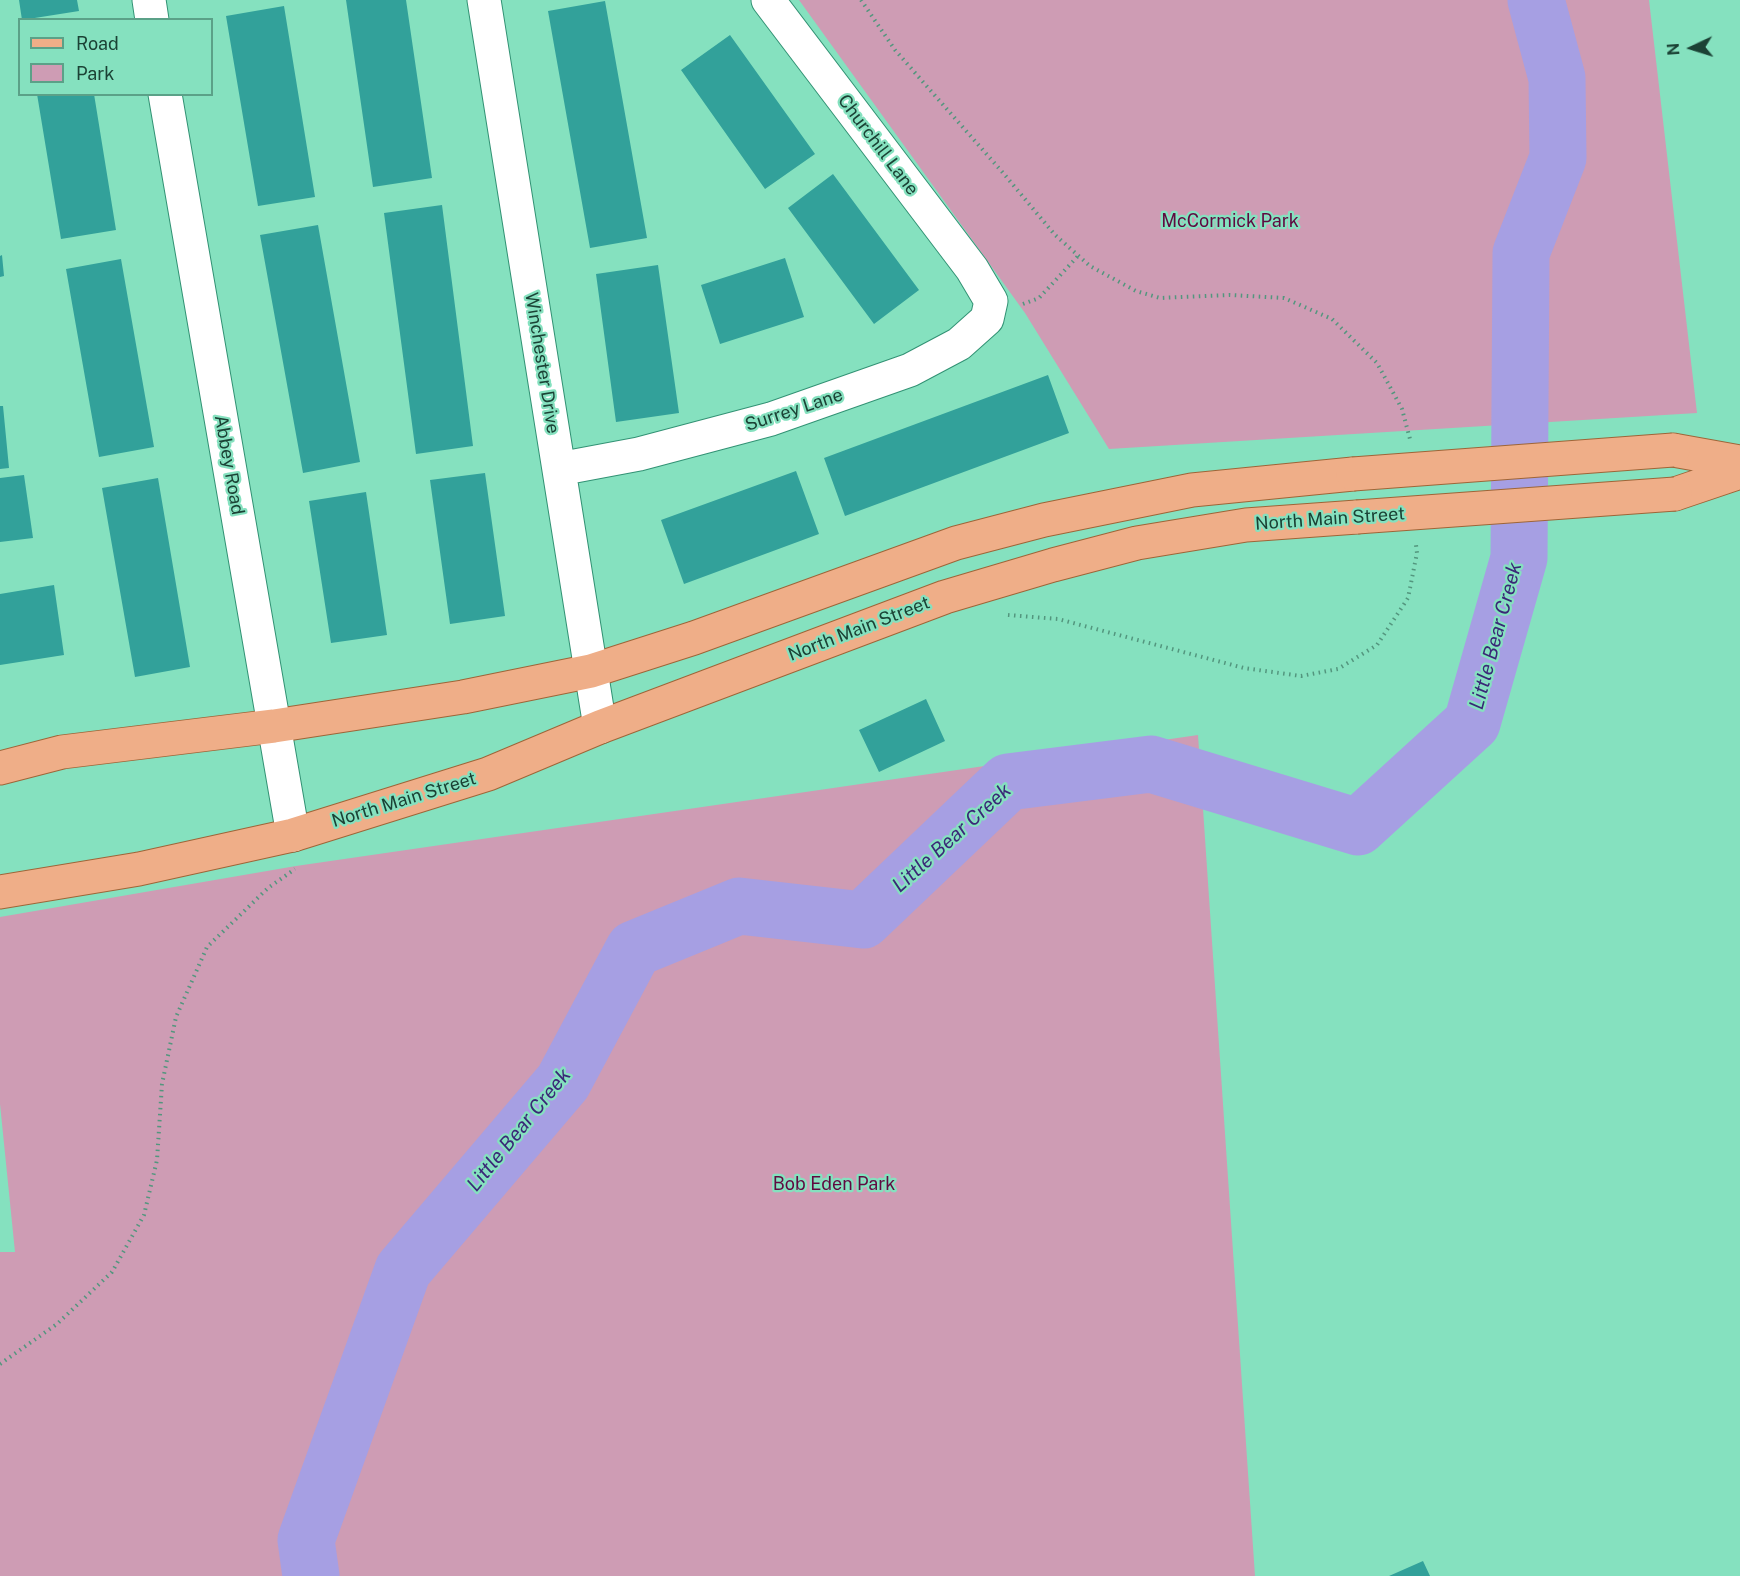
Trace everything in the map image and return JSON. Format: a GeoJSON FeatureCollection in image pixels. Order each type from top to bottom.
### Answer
{"type":"FeatureCollection","features":[{"type":"Feature","properties":{"kind":"main road"},"geometry":{"type":"LineString","coordinates":[[0,768],[62,753],[274,726],[463,697],[591,671],[694,638],[956,543],[1044,520],[1192,490],[1353,474],[1673,450],[1740,462]]}},
{"type":"Feature","properties":{"kind":"main road","name":"North Main Street"},"geometry":{"type":"LineString","coordinates":[[0,892],[139,869],[299,849],[600,727],[945,597],[1137,543],[1246,525],[1675,494],[1740,472]]}},
{"type":"Feature","properties":{"kind":"street"},"geometry":{"type":"LineString","coordinates":[[149,0],[152,18]]}},
{"type":"Feature","properties":{"kind":"street","name":"Winchester Drive"},"geometry":{"type":"LineString","coordinates":[[484,0],[600,727]]}},
{"type":"Feature","properties":{"kind":"street","name":"Churchill Lane"},"geometry":{"type":"LineString","coordinates":[[768,0],[972,268],[987,305]]}},
{"type":"Feature","properties":{"kind":"street","name":"Abbey Road"},"geometry":{"type":"LineString","coordinates":[[165,96],[274,726],[299,849]]}},
{"type":"Feature","properties":{"kind":"street","name":"Surrey Lane"},"geometry":{"type":"LineString","coordinates":[[559,469],[639,454],[771,419],[910,370],[959,344],[987,305]]}},
{"type":"Feature","properties":{"kind":"path"},"geometry":{"type":"LineString","coordinates":[[861,0],[895,50],[1055,235],[1090,266],[1136,291],[1160,298],[1230,295],[1284,298],[1332,318],[1377,363],[1402,409],[1410,432],[1410,443]]}},
{"type":"Feature","properties":{"kind":"path"},"geometry":{"type":"LineString","coordinates":[[987,305],[1039,298],[1078,256]]}},
{"type":"Feature","properties":{"kind":"path"},"geometry":{"type":"LineString","coordinates":[[1006,614],[1058,620],[1244,668],[1301,676],[1338,669],[1377,645],[1408,598],[1417,553],[1416,542]]}},
{"type":"Feature","properties":{"kind":"path"},"geometry":{"type":"LineString","coordinates":[[0,1364],[57,1324],[112,1272],[144,1215],[157,1160],[162,1084],[176,1017],[207,947],[268,888],[299,849]]}},
{"type":"Feature","properties":{"kind":"green space","name":"McCormick Park"},"geometry":{"type":"Polygon","coordinates":[[[799,0],[1649,0],[1697,413],[1109,449],[1025,313],[799,0]]]}},
{"type":"Feature","properties":{"kind":"green space","name":"Bob Eden Park"},"geometry":{"type":"Polygon","coordinates":[[[1198,735],[1255,1576],[0,1576],[0,1252],[15,1252],[0,1104],[0,917],[296,866],[1198,735]]]}},
{"type":"Feature","properties":{"kind":"building"},"geometry":{"type":"Polygon","coordinates":[[[19,0],[77,0],[79,11],[22,18],[19,0]]]}},
{"type":"Feature","properties":{"kind":"building"},"geometry":{"type":"Polygon","coordinates":[[[346,0],[406,0],[432,178],[373,187],[346,0]]]}},
{"type":"Feature","properties":{"kind":"building"},"geometry":{"type":"Polygon","coordinates":[[[605,1],[647,238],[590,248],[548,11],[605,1]]]}},
{"type":"Feature","properties":{"kind":"building"},"geometry":{"type":"Polygon","coordinates":[[[284,6],[315,197],[258,206],[226,16],[284,6]]]}},
{"type":"Feature","properties":{"kind":"building"},"geometry":{"type":"Polygon","coordinates":[[[730,35],[815,154],[765,189],[681,70],[730,35]]]}},
{"type":"Feature","properties":{"kind":"building"},"geometry":{"type":"Polygon","coordinates":[[[37,96],[94,96],[116,230],[61,239],[37,96]]]}},
{"type":"Feature","properties":{"kind":"building"},"geometry":{"type":"Polygon","coordinates":[[[833,174],[919,290],[874,324],[788,208],[833,174]]]}},
{"type":"Feature","properties":{"kind":"building"},"geometry":{"type":"Polygon","coordinates":[[[442,205],[473,446],[416,454],[384,213],[442,205]]]}},
{"type":"Feature","properties":{"kind":"building"},"geometry":{"type":"Polygon","coordinates":[[[318,225],[360,462],[303,473],[260,235],[318,225]]]}},
{"type":"Feature","properties":{"kind":"building"},"geometry":{"type":"Polygon","coordinates":[[[2,255],[4,276],[0,277],[0,256],[2,255]]]}},
{"type":"Feature","properties":{"kind":"building"},"geometry":{"type":"Polygon","coordinates":[[[785,258],[804,317],[720,344],[701,285],[785,258]]]}},
{"type":"Feature","properties":{"kind":"building"},"geometry":{"type":"Polygon","coordinates":[[[121,259],[154,447],[99,457],[66,269],[121,259]]]}},
{"type":"Feature","properties":{"kind":"building"},"geometry":{"type":"Polygon","coordinates":[[[658,265],[679,413],[616,422],[596,274],[658,265]]]}},
{"type":"Feature","properties":{"kind":"building"},"geometry":{"type":"Polygon","coordinates":[[[1048,375],[1069,433],[845,516],[824,458],[1048,375]]]}},
{"type":"Feature","properties":{"kind":"building"},"geometry":{"type":"Polygon","coordinates":[[[0,406],[3,406],[9,468],[0,469],[0,406]]]}},
{"type":"Feature","properties":{"kind":"building"},"geometry":{"type":"Polygon","coordinates":[[[796,471],[819,534],[684,584],[661,520],[796,471]]]}},
{"type":"Feature","properties":{"kind":"building"},"geometry":{"type":"Polygon","coordinates":[[[485,473],[505,616],[450,624],[430,480],[485,473]]]}},
{"type":"Feature","properties":{"kind":"building"},"geometry":{"type":"Polygon","coordinates":[[[24,475],[33,538],[0,542],[0,478],[24,475]]]}},
{"type":"Feature","properties":{"kind":"building"},"geometry":{"type":"Polygon","coordinates":[[[158,478],[190,667],[135,677],[102,488],[158,478]]]}},
{"type":"Feature","properties":{"kind":"building"},"geometry":{"type":"Polygon","coordinates":[[[366,492],[387,635],[331,643],[309,501],[366,492]]]}},
{"type":"Feature","properties":{"kind":"building"},"geometry":{"type":"Polygon","coordinates":[[[54,585],[64,655],[0,665],[0,594],[54,585]]]}},
{"type":"Feature","properties":{"kind":"building"},"geometry":{"type":"Polygon","coordinates":[[[926,699],[945,741],[879,772],[859,730],[926,699]]]}},
{"type":"Feature","properties":{"kind":"building"},"geometry":{"type":"Polygon","coordinates":[[[1423,1561],[1430,1576],[1389,1576],[1423,1561]]]}},
{"type":"Feature","properties":{"kind":"waterway","name":"Little Bear Creek"},"geometry":{"type":"LineString","coordinates":[[311,1576],[306,1540],[403,1270],[563,1082],[634,949],[739,906],[863,920],[1008,782],[1151,764],[1358,827],[1472,723],[1519,558],[1521,253],[1558,158],[1557,78],[1536,0]]}}]}
